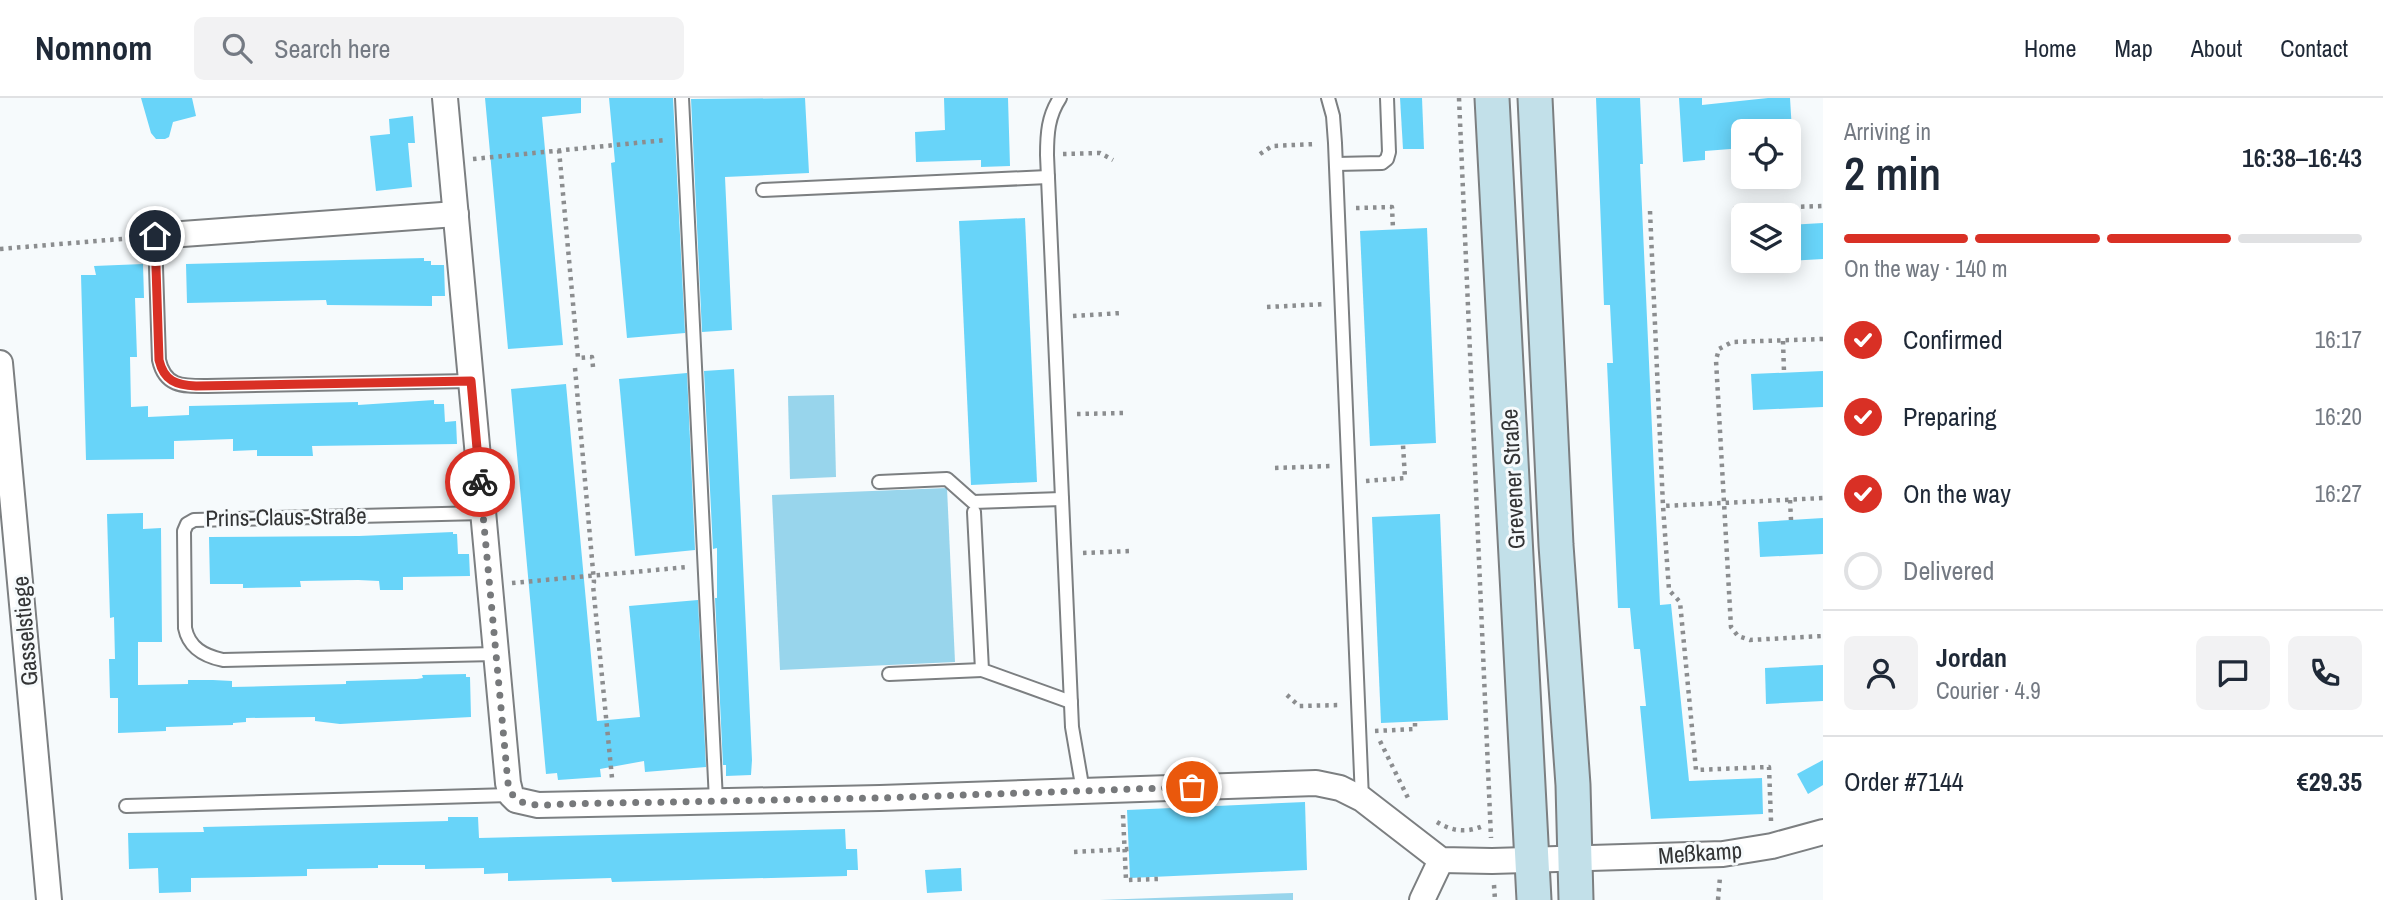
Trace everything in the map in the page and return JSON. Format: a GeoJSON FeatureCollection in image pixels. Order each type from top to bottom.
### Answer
{"type":"FeatureCollection","features":[{"type":"Feature","properties":{"kind":"main road","name":"Grevener Straße"},"geometry":{"type":"LineString","coordinates":[[1492,98],[1534,900]]}},
{"type":"Feature","properties":{"kind":"main road","name":"Grevener Straße"},"geometry":{"type":"LineString","coordinates":[[1535,98],[1556,545],[1573,781],[1576,900]]}},
{"type":"Feature","properties":{"kind":"street"},"geometry":{"type":"LineString","coordinates":[[445,98],[511,795],[523,803],[538,805],[1316,783],[1340,789],[1362,799],[1441,860],[1574,859]]}},
{"type":"Feature","properties":{"kind":"street"},"geometry":{"type":"LineString","coordinates":[[155,236],[456,214]]}},
{"type":"Feature","properties":{"kind":"street","name":"Gasselstiege"},"geometry":{"type":"LineString","coordinates":[[0,363],[49,900]]}},
{"type":"Feature","properties":{"kind":"street","name":"Meßkamp"},"geometry":{"type":"LineString","coordinates":[[1574,859],[1723,854],[1772,846],[1823,832]]}},
{"type":"Feature","properties":{"kind":"street"},"geometry":{"type":"LineString","coordinates":[[1422,900],[1441,860]]}},
{"type":"Feature","properties":{"kind":"lane"},"geometry":{"type":"LineString","coordinates":[[682,98],[716,801]]}},
{"type":"Feature","properties":{"kind":"lane"},"geometry":{"type":"LineString","coordinates":[[1060,98],[1048,124],[1047,155],[1071,702],[1073,735],[1083,791]]}},
{"type":"Feature","properties":{"kind":"lane"},"geometry":{"type":"LineString","coordinates":[[1328,98],[1333,116],[1335,143],[1362,799]]}},
{"type":"Feature","properties":{"kind":"lane"},"geometry":{"type":"LineString","coordinates":[[1336,164],[1382,163],[1389,156],[1387,98]]}},
{"type":"Feature","properties":{"kind":"lane"},"geometry":{"type":"LineString","coordinates":[[763,190],[1048,177]]}},
{"type":"Feature","properties":{"kind":"lane"},"geometry":{"type":"LineString","coordinates":[[155,236],[159,360],[163,373],[176,383],[207,386],[471,381]]}},
{"type":"Feature","properties":{"kind":"lane"},"geometry":{"type":"LineString","coordinates":[[888,485],[947,479],[973,502],[1062,499]]}},
{"type":"Feature","properties":{"kind":"lane"},"geometry":{"type":"LineString","coordinates":[[974,512],[982,670]]}},
{"type":"Feature","properties":{"kind":"lane","name":"Prins-Claus-Straße"},"geometry":{"type":"LineString","coordinates":[[483,513],[194,520],[187,524],[184,531],[186,628],[188,639],[195,648],[223,660],[496,654]]}},
{"type":"Feature","properties":{"kind":"lane"},"geometry":{"type":"LineString","coordinates":[[889,674],[926,668],[982,670],[1071,702]]}},
{"type":"Feature","properties":{"kind":"lane"},"geometry":{"type":"LineString","coordinates":[[126,806],[511,795]]}},
{"type":"Feature","properties":{"kind":"path"},"geometry":{"type":"LineString","coordinates":[[1459,98],[1488,720],[1488,793],[1495,900]]}},
{"type":"Feature","properties":{"kind":"path"},"geometry":{"type":"LineString","coordinates":[[451,161],[684,138]]}},
{"type":"Feature","properties":{"kind":"path"},"geometry":{"type":"LineString","coordinates":[[1260,154],[1272,146],[1335,143]]}},
{"type":"Feature","properties":{"kind":"path"},"geometry":{"type":"LineString","coordinates":[[559,150],[578,358],[592,357],[593,366]]}},
{"type":"Feature","properties":{"kind":"path"},"geometry":{"type":"LineString","coordinates":[[1047,155],[1100,153],[1113,160]]}},
{"type":"Feature","properties":{"kind":"path"},"geometry":{"type":"LineString","coordinates":[[1352,163],[1354,209]]}},
{"type":"Feature","properties":{"kind":"path"},"geometry":{"type":"LineString","coordinates":[[1801,207],[1823,206]]}},
{"type":"Feature","properties":{"kind":"path"},"geometry":{"type":"LineString","coordinates":[[1338,209],[1392,207],[1394,229]]}},
{"type":"Feature","properties":{"kind":"path"},"geometry":{"type":"LineString","coordinates":[[1650,211],[1669,590],[1680,602],[1696,770],[1769,767],[1772,846]]}},
{"type":"Feature","properties":{"kind":"path"},"geometry":{"type":"LineString","coordinates":[[0,249],[155,236]]}},
{"type":"Feature","properties":{"kind":"path"},"geometry":{"type":"LineString","coordinates":[[1267,307],[1342,304]]}},
{"type":"Feature","properties":{"kind":"path"},"geometry":{"type":"LineString","coordinates":[[1054,317],[1121,313]]}},
{"type":"Feature","properties":{"kind":"path"},"geometry":{"type":"LineString","coordinates":[[1823,339],[1732,342],[1722,346],[1717,352],[1716,360],[1730,622],[1733,632],[1750,640],[1823,636]]}},
{"type":"Feature","properties":{"kind":"path"},"geometry":{"type":"LineString","coordinates":[[1783,341],[1784,372]]}},
{"type":"Feature","properties":{"kind":"path"},"geometry":{"type":"LineString","coordinates":[[576,368],[614,803]]}},
{"type":"Feature","properties":{"kind":"path"},"geometry":{"type":"LineString","coordinates":[[1058,415],[1125,413]]}},
{"type":"Feature","properties":{"kind":"path"},"geometry":{"type":"LineString","coordinates":[[1365,481],[1405,478],[1403,444]]}},
{"type":"Feature","properties":{"kind":"path"},"geometry":{"type":"LineString","coordinates":[[1275,468],[1364,464],[1366,493]]}},
{"type":"Feature","properties":{"kind":"path"},"geometry":{"type":"LineString","coordinates":[[1663,506],[1823,498]]}},
{"type":"Feature","properties":{"kind":"path"},"geometry":{"type":"LineString","coordinates":[[1790,500],[1791,520]]}},
{"type":"Feature","properties":{"kind":"path"},"geometry":{"type":"LineString","coordinates":[[1064,553],[1131,551]]}},
{"type":"Feature","properties":{"kind":"path"},"geometry":{"type":"LineString","coordinates":[[490,584],[705,565]]}},
{"type":"Feature","properties":{"kind":"path"},"geometry":{"type":"LineString","coordinates":[[1287,695],[1299,706],[1374,704],[1375,731],[1413,806]]}},
{"type":"Feature","properties":{"kind":"path"},"geometry":{"type":"LineString","coordinates":[[1360,731],[1415,729],[1415,721]]}},
{"type":"Feature","properties":{"kind":"path"},"geometry":{"type":"LineString","coordinates":[[1122,789],[1127,849],[1126,880],[1158,877]]}},
{"type":"Feature","properties":{"kind":"path"},"geometry":{"type":"LineString","coordinates":[[1431,818],[1455,830],[1470,830],[1485,825]]}},
{"type":"Feature","properties":{"kind":"path"},"geometry":{"type":"LineString","coordinates":[[1074,852],[1127,849]]}},
{"type":"Feature","properties":{"kind":"shaded area"},"geometry":{"type":"Polygon","coordinates":[[[834,395],[836,477],[790,479],[788,396],[834,395]]]}},
{"type":"Feature","properties":{"kind":"shaded area"},"geometry":{"type":"Polygon","coordinates":[[[947,488],[955,662],[780,670],[772,495],[947,488]]]}},
{"type":"Feature","properties":{"kind":"shaded area"},"geometry":{"type":"Polygon","coordinates":[[[1293,893],[1293,900],[1100,900],[1293,893]]]}},
{"type":"Feature","properties":{"kind":"building"},"geometry":{"type":"Polygon","coordinates":[[[141,98],[192,98],[196,116],[173,122],[169,137],[156,139],[151,133],[141,98]]]}},
{"type":"Feature","properties":{"kind":"building"},"geometry":{"type":"Polygon","coordinates":[[[485,98],[581,98],[581,113],[542,117],[563,345],[508,349],[485,98]]]}},
{"type":"Feature","properties":{"kind":"building"},"geometry":{"type":"Polygon","coordinates":[[[609,98],[673,98],[685,333],[627,338],[611,163],[615,162],[609,98]]]}},
{"type":"Feature","properties":{"kind":"building"},"geometry":{"type":"Polygon","coordinates":[[[805,98],[809,173],[725,177],[732,330],[702,332],[691,99],[805,98]]]}},
{"type":"Feature","properties":{"kind":"building"},"geometry":{"type":"Polygon","coordinates":[[[944,98],[1008,98],[1010,166],[981,167],[981,160],[916,162],[915,132],[945,130],[944,98]]]}},
{"type":"Feature","properties":{"kind":"building"},"geometry":{"type":"Polygon","coordinates":[[[1400,98],[1422,98],[1424,149],[1403,149],[1400,98]]]}},
{"type":"Feature","properties":{"kind":"building"},"geometry":{"type":"Polygon","coordinates":[[[1596,98],[1640,98],[1643,164],[1640,164],[1660,605],[1671,604],[1689,781],[1762,778],[1763,814],[1651,819],[1640,706],[1646,706],[1640,649],[1634,649],[1630,608],[1618,608],[1607,363],[1613,363],[1610,305],[1604,305],[1596,98]]]}},
{"type":"Feature","properties":{"kind":"building"},"geometry":{"type":"Polygon","coordinates":[[[1679,98],[1702,98],[1702,105],[1790,98],[1791,119],[1731,119],[1731,149],[1705,151],[1705,160],[1683,162],[1679,98]]]}},
{"type":"Feature","properties":{"kind":"building"},"geometry":{"type":"Polygon","coordinates":[[[413,116],[415,143],[408,143],[412,187],[376,191],[370,136],[390,134],[389,119],[413,116]]]}},
{"type":"Feature","properties":{"kind":"building"},"geometry":{"type":"Polygon","coordinates":[[[1025,218],[1037,482],[971,485],[959,221],[1025,218]]]}},
{"type":"Feature","properties":{"kind":"building"},"geometry":{"type":"Polygon","coordinates":[[[1823,223],[1823,259],[1801,260],[1801,224],[1823,223]]]}},
{"type":"Feature","properties":{"kind":"building"},"geometry":{"type":"Polygon","coordinates":[[[1427,228],[1436,443],[1370,446],[1360,231],[1427,228]]]}},
{"type":"Feature","properties":{"kind":"building"},"geometry":{"type":"Polygon","coordinates":[[[424,258],[424,261],[431,261],[431,265],[444,265],[445,296],[432,296],[432,306],[327,305],[326,300],[187,303],[186,264],[424,258]]]}},
{"type":"Feature","properties":{"kind":"building"},"geometry":{"type":"Polygon","coordinates":[[[143,264],[144,298],[135,298],[137,357],[130,357],[131,407],[148,406],[148,417],[189,415],[189,406],[358,402],[358,405],[434,400],[434,404],[444,404],[445,422],[456,421],[457,444],[312,446],[313,456],[257,456],[257,450],[233,451],[233,439],[174,441],[174,459],[86,460],[81,275],[96,275],[94,266],[143,264]]]}},
{"type":"Feature","properties":{"kind":"building"},"geometry":{"type":"Polygon","coordinates":[[[734,369],[752,760],[751,775],[726,776],[726,765],[723,765],[715,598],[717,548],[713,549],[704,371],[734,369]]]}},
{"type":"Feature","properties":{"kind":"building"},"geometry":{"type":"Polygon","coordinates":[[[1823,371],[1823,407],[1753,410],[1751,374],[1823,371]]]}},
{"type":"Feature","properties":{"kind":"building"},"geometry":{"type":"Polygon","coordinates":[[[687,373],[695,550],[635,556],[619,379],[687,373]]]}},
{"type":"Feature","properties":{"kind":"building"},"geometry":{"type":"Polygon","coordinates":[[[566,384],[597,721],[640,717],[629,606],[698,600],[706,767],[645,772],[644,761],[600,769],[601,777],[558,780],[557,773],[546,774],[511,389],[566,384]]]}},
{"type":"Feature","properties":{"kind":"building"},"geometry":{"type":"Polygon","coordinates":[[[143,513],[143,529],[161,528],[162,642],[138,642],[138,685],[188,684],[188,680],[232,681],[232,687],[346,684],[346,681],[417,679],[423,678],[422,675],[466,674],[466,677],[470,677],[471,717],[340,724],[315,721],[315,717],[246,718],[246,722],[233,725],[166,727],[166,731],[118,733],[118,698],[110,698],[109,659],[115,659],[114,617],[110,618],[107,514],[143,513]]]}},
{"type":"Feature","properties":{"kind":"building"},"geometry":{"type":"Polygon","coordinates":[[[1440,514],[1448,720],[1381,723],[1372,517],[1440,514]]]}},
{"type":"Feature","properties":{"kind":"building"},"geometry":{"type":"Polygon","coordinates":[[[1823,518],[1823,554],[1760,557],[1758,522],[1823,518]]]}},
{"type":"Feature","properties":{"kind":"building"},"geometry":{"type":"Polygon","coordinates":[[[457,534],[458,554],[469,554],[470,576],[403,577],[403,590],[380,590],[379,581],[358,580],[300,581],[301,587],[243,588],[243,584],[210,584],[209,537],[457,534]]]}},
{"type":"Feature","properties":{"kind":"building"},"geometry":{"type":"Polygon","coordinates":[[[1823,665],[1823,701],[1766,704],[1765,668],[1823,665]]]}},
{"type":"Feature","properties":{"kind":"building"},"geometry":{"type":"Polygon","coordinates":[[[1823,760],[1823,785],[1808,794],[1797,774],[1823,760]]]}},
{"type":"Feature","properties":{"kind":"building"},"geometry":{"type":"Polygon","coordinates":[[[1305,802],[1307,870],[1130,878],[1127,810],[1305,802]]]}},
{"type":"Feature","properties":{"kind":"building"},"geometry":{"type":"Polygon","coordinates":[[[448,817],[478,817],[479,838],[845,829],[846,849],[857,849],[858,870],[847,870],[847,876],[612,882],[611,878],[508,881],[508,873],[484,874],[484,868],[425,869],[425,865],[378,865],[378,868],[307,869],[307,876],[191,878],[191,892],[159,893],[158,868],[129,869],[128,833],[204,832],[203,827],[448,821],[448,817]]]}},
{"type":"Feature","properties":{"kind":"building"},"geometry":{"type":"Polygon","coordinates":[[[961,868],[962,891],[927,893],[925,870],[961,868]]]}},
{"type":"Feature","properties":{"kind":"way so far"},"geometry":{"type":"LineString","coordinates":[[480,482],[508,783],[511,795],[523,803],[538,805],[853,798],[1192,787]]}},
{"type":"Feature","properties":{"kind":"route"},"geometry":{"type":"LineString","coordinates":[[155,236],[159,360],[166,378],[188,386],[471,381],[480,482]]}}]}
